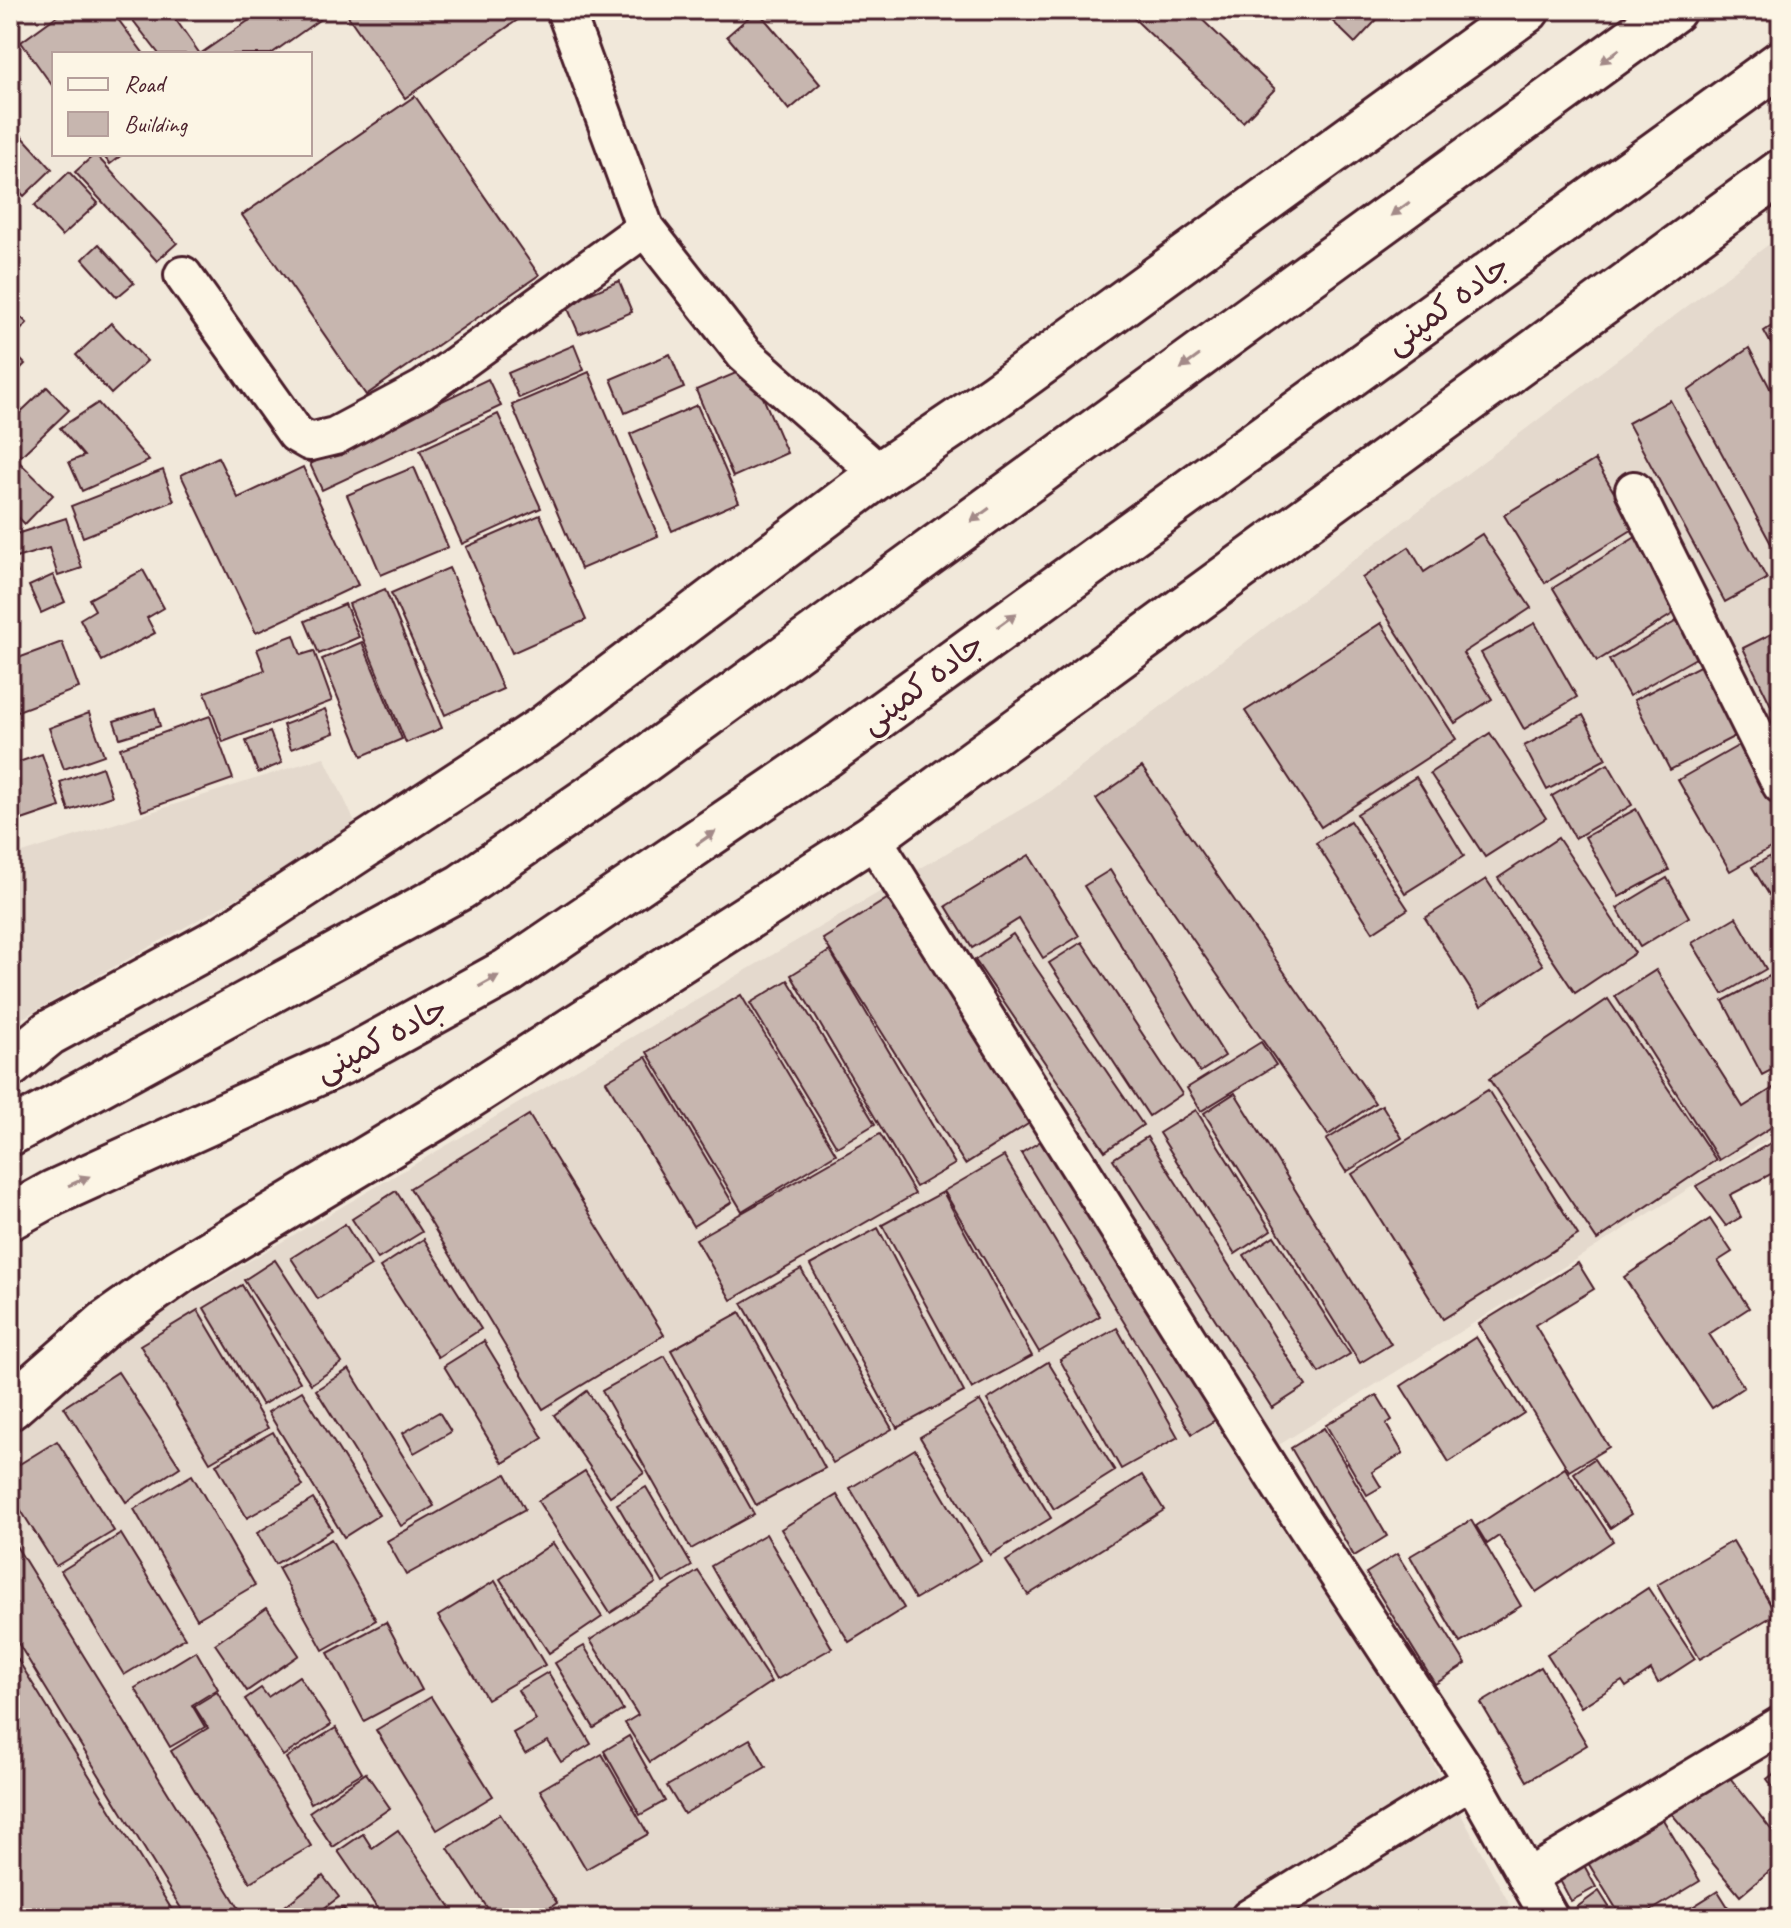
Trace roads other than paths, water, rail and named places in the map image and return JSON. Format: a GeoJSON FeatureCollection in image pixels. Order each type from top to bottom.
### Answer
{"type":"FeatureCollection","features":[{"type":"Feature","properties":{"kind":"main road"},"geometry":{"type":"LineString","coordinates":[[10,1065],[49,1033],[225,937],[544,728],[880,474],[994,397],[1527,10]]}},
{"type":"Feature","properties":{"kind":"main road"},"geometry":{"type":"LineString","coordinates":[[10,1133],[461,887],[688,729],[1673,10]]}},
{"type":"Feature","properties":{"kind":"main road","name":"جاده کمپنی"},"geometry":{"type":"LineString","coordinates":[[10,1217],[53,1193],[346,1060],[508,971],[827,754],[974,643],[1781,63]]}},
{"type":"Feature","properties":{"kind":"main road"},"geometry":{"type":"LineString","coordinates":[[10,1407],[105,1324],[180,1271],[435,1118],[872,837],[1781,172]]}},
{"type":"Feature","properties":{"kind":"street"},"geometry":{"type":"LineString","coordinates":[[565,10],[645,228],[744,354],[880,474]]}},
{"type":"Feature","properties":{"kind":"street"},"geometry":{"type":"LineString","coordinates":[[183,275],[296,434],[310,442],[335,436],[423,389],[645,228]]}},
{"type":"Feature","properties":{"kind":"street"},"geometry":{"type":"LineString","coordinates":[[1634,490],[1781,785]]}},
{"type":"Feature","properties":{"kind":"street"},"geometry":{"type":"LineString","coordinates":[[872,837],[1277,1480],[1472,1780],[1550,1918]]}},
{"type":"Feature","properties":{"kind":"street"},"geometry":{"type":"LineString","coordinates":[[1527,1878],[1781,1725]]}},
{"type":"Feature","properties":{"kind":"street"},"geometry":{"type":"LineString","coordinates":[[1249,1918],[1472,1780]]}}]}
